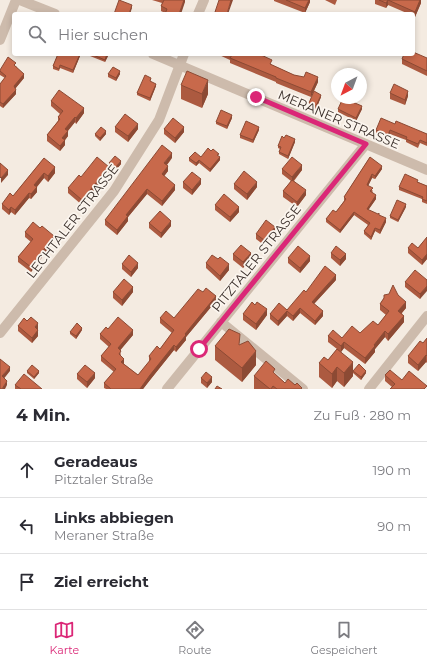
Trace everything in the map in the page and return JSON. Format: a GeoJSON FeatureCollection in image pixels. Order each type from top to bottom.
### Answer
{"type":"FeatureCollection","features":[{"type":"Feature","properties":{"kind":"street"},"geometry":{"type":"LineString","coordinates":[[0,40],[16,0]]}},
{"type":"Feature","properties":{"kind":"street"},"geometry":{"type":"LineString","coordinates":[[20,0],[50,12]]}},
{"type":"Feature","properties":{"kind":"street"},"geometry":{"type":"LineString","coordinates":[[199,12],[204,0]]}},
{"type":"Feature","properties":{"kind":"street","name":"MERANER STRASSE"},"geometry":{"type":"LineString","coordinates":[[158,56],[427,170]]}},
{"type":"Feature","properties":{"kind":"street","name":"LECHTALER STRASSE"},"geometry":{"type":"LineString","coordinates":[[0,333],[114,191],[159,120],[183,56]]}},
{"type":"Feature","properties":{"kind":"street","name":"PITZTALER STRASSE"},"geometry":{"type":"LineString","coordinates":[[167,389],[366,144]]}},
{"type":"Feature","properties":{"kind":"street"},"geometry":{"type":"LineString","coordinates":[[369,389],[427,316]]}},
{"type":"Feature","properties":{"kind":"street"},"geometry":{"type":"LineString","coordinates":[[221,322],[303,389]]}},
{"type":"Feature","properties":{"kind":"building"},"geometry":{"type":"Polygon","coordinates":[[[119,0],[132,5],[130,12],[115,12],[119,0]]]}},
{"type":"Feature","properties":{"kind":"building"},"geometry":{"type":"Polygon","coordinates":[[[164,0],[184,0],[180,12],[166,12],[167,9],[161,6],[164,0]]]}},
{"type":"Feature","properties":{"kind":"building"},"geometry":{"type":"Polygon","coordinates":[[[219,0],[231,0],[228,12],[215,12],[219,0]]]}},
{"type":"Feature","properties":{"kind":"building"},"geometry":{"type":"Polygon","coordinates":[[[286,0],[309,0],[305,8],[286,0]]]}},
{"type":"Feature","properties":{"kind":"building"},"geometry":{"type":"Polygon","coordinates":[[[379,0],[388,0],[386,3],[379,0]]]}},
{"type":"Feature","properties":{"kind":"building"},"geometry":{"type":"Polygon","coordinates":[[[388,0],[420,0],[415,12],[388,0]]]}},
{"type":"Feature","properties":{"kind":"building"},"geometry":{"type":"Polygon","coordinates":[[[415,53],[427,58],[427,71],[402,59],[403,56],[415,56],[415,53]]]}},
{"type":"Feature","properties":{"kind":"building"},"geometry":{"type":"Polygon","coordinates":[[[57,56],[79,56],[73,70],[60,65],[59,69],[53,66],[57,56]]]}},
{"type":"Feature","properties":{"kind":"building"},"geometry":{"type":"Polygon","coordinates":[[[96,56],[106,56],[105,60],[96,56]]]}},
{"type":"Feature","properties":{"kind":"building"},"geometry":{"type":"Polygon","coordinates":[[[231,56],[263,56],[272,60],[270,64],[294,75],[304,77],[306,72],[318,77],[311,92],[230,58],[231,56]]]}},
{"type":"Feature","properties":{"kind":"building"},"geometry":{"type":"Polygon","coordinates":[[[8,57],[16,63],[14,65],[24,74],[14,86],[16,90],[3,104],[0,102],[0,84],[6,76],[0,70],[8,57]]]}},
{"type":"Feature","properties":{"kind":"building"},"geometry":{"type":"Polygon","coordinates":[[[113,67],[120,71],[116,78],[108,74],[113,67]]]}},
{"type":"Feature","properties":{"kind":"building"},"geometry":{"type":"Polygon","coordinates":[[[187,71],[208,80],[202,94],[181,85],[187,71]]]}},
{"type":"Feature","properties":{"kind":"building"},"geometry":{"type":"Polygon","coordinates":[[[145,75],[151,78],[150,81],[156,84],[150,98],[137,93],[145,75]]]}},
{"type":"Feature","properties":{"kind":"building"},"geometry":{"type":"Polygon","coordinates":[[[394,84],[408,91],[405,100],[390,93],[394,84]]]}},
{"type":"Feature","properties":{"kind":"building"},"geometry":{"type":"Polygon","coordinates":[[[59,90],[84,108],[65,129],[68,131],[62,138],[65,140],[60,146],[47,135],[60,119],[58,117],[63,111],[51,101],[59,90]]]}},
{"type":"Feature","properties":{"kind":"building"},"geometry":{"type":"Polygon","coordinates":[[[314,91],[321,95],[316,106],[309,103],[314,91]]]}},
{"type":"Feature","properties":{"kind":"building"},"geometry":{"type":"Polygon","coordinates":[[[340,104],[357,104],[362,106],[356,118],[338,109],[340,104]]]}},
{"type":"Feature","properties":{"kind":"building"},"geometry":{"type":"Polygon","coordinates":[[[221,110],[232,115],[227,126],[216,122],[221,110]]]}},
{"type":"Feature","properties":{"kind":"building"},"geometry":{"type":"Polygon","coordinates":[[[125,114],[138,124],[128,136],[115,127],[125,114]]]}},
{"type":"Feature","properties":{"kind":"building"},"geometry":{"type":"Polygon","coordinates":[[[173,118],[184,127],[175,138],[164,129],[173,118]]]}},
{"type":"Feature","properties":{"kind":"building"},"geometry":{"type":"Polygon","coordinates":[[[381,118],[395,124],[396,121],[427,134],[427,143],[420,140],[418,144],[406,139],[407,137],[390,130],[388,135],[376,130],[381,118]]]}},
{"type":"Feature","properties":{"kind":"building"},"geometry":{"type":"Polygon","coordinates":[[[246,121],[259,127],[253,140],[240,135],[246,121]]]}},
{"type":"Feature","properties":{"kind":"building"},"geometry":{"type":"Polygon","coordinates":[[[101,127],[106,131],[100,138],[95,134],[101,127]]]}},
{"type":"Feature","properties":{"kind":"building"},"geometry":{"type":"Polygon","coordinates":[[[286,135],[295,139],[288,156],[279,152],[281,147],[278,146],[282,136],[284,138],[286,135]]]}},
{"type":"Feature","properties":{"kind":"building"},"geometry":{"type":"Polygon","coordinates":[[[162,145],[172,153],[164,163],[168,166],[162,174],[175,185],[162,201],[147,189],[126,215],[128,216],[117,230],[105,220],[162,145]]]}},
{"type":"Feature","properties":{"kind":"building"},"geometry":{"type":"Polygon","coordinates":[[[208,148],[211,151],[213,149],[219,154],[217,155],[220,157],[210,169],[199,160],[196,163],[189,158],[195,152],[201,157],[208,148]]]}},
{"type":"Feature","properties":{"kind":"building"},"geometry":{"type":"Polygon","coordinates":[[[115,156],[121,161],[115,168],[109,163],[115,156]]]}},
{"type":"Feature","properties":{"kind":"building"},"geometry":{"type":"Polygon","coordinates":[[[97,157],[109,167],[82,200],[68,188],[79,175],[81,177],[97,157]]]}},
{"type":"Feature","properties":{"kind":"building"},"geometry":{"type":"Polygon","coordinates":[[[292,157],[302,165],[292,177],[282,169],[292,157]]]}},
{"type":"Feature","properties":{"kind":"building"},"geometry":{"type":"Polygon","coordinates":[[[370,157],[382,166],[375,176],[372,174],[367,185],[373,188],[370,191],[376,195],[367,209],[378,214],[379,213],[379,215],[386,218],[380,230],[375,228],[371,237],[364,231],[370,223],[354,212],[340,230],[326,219],[333,210],[336,212],[346,199],[344,197],[370,157]]]}},
{"type":"Feature","properties":{"kind":"building"},"geometry":{"type":"Polygon","coordinates":[[[44,158],[55,167],[48,176],[44,173],[34,185],[37,187],[31,194],[29,193],[15,210],[11,207],[9,210],[2,204],[10,193],[13,196],[44,158]]]}},
{"type":"Feature","properties":{"kind":"building"},"geometry":{"type":"Polygon","coordinates":[[[0,163],[8,170],[1,178],[0,177],[0,163]]]}},
{"type":"Feature","properties":{"kind":"building"},"geometry":{"type":"Polygon","coordinates":[[[244,171],[257,182],[247,194],[234,184],[244,171]]]}},
{"type":"Feature","properties":{"kind":"building"},"geometry":{"type":"Polygon","coordinates":[[[192,172],[201,179],[192,190],[183,182],[192,172]]]}},
{"type":"Feature","properties":{"kind":"building"},"geometry":{"type":"Polygon","coordinates":[[[405,174],[418,180],[417,182],[427,186],[427,201],[422,199],[423,197],[399,187],[405,174]]]}},
{"type":"Feature","properties":{"kind":"building"},"geometry":{"type":"Polygon","coordinates":[[[292,180],[306,190],[297,202],[283,191],[292,180]]]}},
{"type":"Feature","properties":{"kind":"building"},"geometry":{"type":"Polygon","coordinates":[[[224,194],[239,207],[230,217],[215,205],[224,194]]]}},
{"type":"Feature","properties":{"kind":"building"},"geometry":{"type":"Polygon","coordinates":[[[397,200],[406,204],[398,220],[390,216],[397,200]]]}},
{"type":"Feature","properties":{"kind":"building"},"geometry":{"type":"Polygon","coordinates":[[[160,211],[171,221],[161,233],[149,223],[160,211]]]}},
{"type":"Feature","properties":{"kind":"building"},"geometry":{"type":"Polygon","coordinates":[[[266,220],[275,227],[264,240],[256,234],[266,220]]]}},
{"type":"Feature","properties":{"kind":"building"},"geometry":{"type":"Polygon","coordinates":[[[33,222],[40,228],[42,226],[54,236],[31,267],[18,257],[33,239],[25,232],[33,222]]]}},
{"type":"Feature","properties":{"kind":"building"},"geometry":{"type":"Polygon","coordinates":[[[427,237],[427,254],[422,260],[408,248],[412,243],[418,248],[427,237]]]}},
{"type":"Feature","properties":{"kind":"building"},"geometry":{"type":"Polygon","coordinates":[[[241,245],[251,253],[243,262],[233,254],[241,245]]]}},
{"type":"Feature","properties":{"kind":"building"},"geometry":{"type":"Polygon","coordinates":[[[298,246],[310,256],[300,268],[288,258],[298,246]]]}},
{"type":"Feature","properties":{"kind":"building"},"geometry":{"type":"Polygon","coordinates":[[[336,246],[346,254],[340,260],[331,253],[336,246]]]}},
{"type":"Feature","properties":{"kind":"building"},"geometry":{"type":"Polygon","coordinates":[[[129,255],[138,263],[131,272],[122,264],[129,255]]]}},
{"type":"Feature","properties":{"kind":"building"},"geometry":{"type":"Polygon","coordinates":[[[212,255],[218,259],[220,257],[229,264],[220,276],[206,263],[212,255]]]}},
{"type":"Feature","properties":{"kind":"building"},"geometry":{"type":"Polygon","coordinates":[[[325,266],[336,275],[312,302],[323,311],[315,321],[300,308],[293,316],[287,311],[278,321],[270,314],[279,303],[287,310],[304,290],[306,292],[325,266]]]}},
{"type":"Feature","properties":{"kind":"building"},"geometry":{"type":"Polygon","coordinates":[[[415,270],[427,280],[427,286],[420,294],[405,282],[415,270]]]}},
{"type":"Feature","properties":{"kind":"building"},"geometry":{"type":"Polygon","coordinates":[[[124,279],[133,287],[122,300],[113,292],[124,279]]]}},
{"type":"Feature","properties":{"kind":"building"},"geometry":{"type":"Polygon","coordinates":[[[393,285],[398,295],[406,302],[398,311],[404,316],[388,334],[385,331],[365,358],[344,342],[341,346],[328,336],[333,330],[342,338],[352,326],[360,333],[373,321],[378,325],[389,311],[380,304],[384,298],[384,295],[389,294],[393,285]]]}},
{"type":"Feature","properties":{"kind":"building"},"geometry":{"type":"Polygon","coordinates":[[[206,288],[216,296],[176,347],[174,345],[140,389],[111,389],[104,383],[116,369],[101,356],[111,344],[100,334],[106,327],[108,329],[118,317],[133,330],[118,348],[121,351],[119,354],[124,359],[121,362],[138,375],[151,359],[149,356],[157,346],[160,349],[174,330],[160,318],[166,311],[174,318],[198,289],[203,292],[206,288]]]}},
{"type":"Feature","properties":{"kind":"building"},"geometry":{"type":"Polygon","coordinates":[[[252,302],[255,305],[257,302],[267,309],[256,324],[243,314],[252,302]]]}},
{"type":"Feature","properties":{"kind":"building"},"geometry":{"type":"Polygon","coordinates":[[[31,317],[38,323],[35,327],[38,330],[32,338],[18,326],[24,318],[27,321],[31,317]]]}},
{"type":"Feature","properties":{"kind":"building"},"geometry":{"type":"Polygon","coordinates":[[[77,323],[82,328],[76,336],[70,332],[77,323]]]}},
{"type":"Feature","properties":{"kind":"building"},"geometry":{"type":"Polygon","coordinates":[[[229,329],[240,334],[239,345],[248,341],[256,351],[242,368],[215,346],[229,329]]]}},
{"type":"Feature","properties":{"kind":"building"},"geometry":{"type":"Polygon","coordinates":[[[427,338],[427,356],[426,355],[418,365],[408,356],[420,341],[423,343],[427,338]]]}},
{"type":"Feature","properties":{"kind":"building"},"geometry":{"type":"Polygon","coordinates":[[[337,349],[353,362],[344,373],[337,367],[332,374],[319,363],[324,357],[328,360],[337,349]]]}},
{"type":"Feature","properties":{"kind":"building"},"geometry":{"type":"Polygon","coordinates":[[[0,359],[10,367],[2,376],[7,381],[2,389],[0,389],[0,359]]]}},
{"type":"Feature","properties":{"kind":"building"},"geometry":{"type":"Polygon","coordinates":[[[266,361],[275,369],[273,372],[285,383],[288,379],[295,385],[297,383],[302,388],[277,389],[273,386],[270,389],[254,376],[266,361]]]}},
{"type":"Feature","properties":{"kind":"building"},"geometry":{"type":"Polygon","coordinates":[[[359,364],[366,371],[361,377],[353,371],[359,364]]]}},
{"type":"Feature","properties":{"kind":"building"},"geometry":{"type":"Polygon","coordinates":[[[32,365],[39,371],[34,377],[27,371],[32,365]]]}},
{"type":"Feature","properties":{"kind":"building"},"geometry":{"type":"Polygon","coordinates":[[[85,365],[95,373],[87,382],[77,374],[85,365]]]}},
{"type":"Feature","properties":{"kind":"building"},"geometry":{"type":"Polygon","coordinates":[[[390,370],[402,380],[409,371],[427,386],[424,389],[390,389],[395,384],[385,375],[390,370]]]}},
{"type":"Feature","properties":{"kind":"building"},"geometry":{"type":"Polygon","coordinates":[[[206,372],[212,377],[207,383],[201,378],[206,372]]]}},
{"type":"Feature","properties":{"kind":"building"},"geometry":{"type":"Polygon","coordinates":[[[24,374],[42,389],[21,389],[15,385],[24,374]]]}},
{"type":"Feature","properties":{"kind":"building"},"geometry":{"type":"Polygon","coordinates":[[[217,386],[222,389],[215,389],[217,386]]]}},
{"type":"Feature","properties":{"kind":"route"},"geometry":{"type":"LineString","coordinates":[[199,349],[366,144],[256,97]]}}]}
